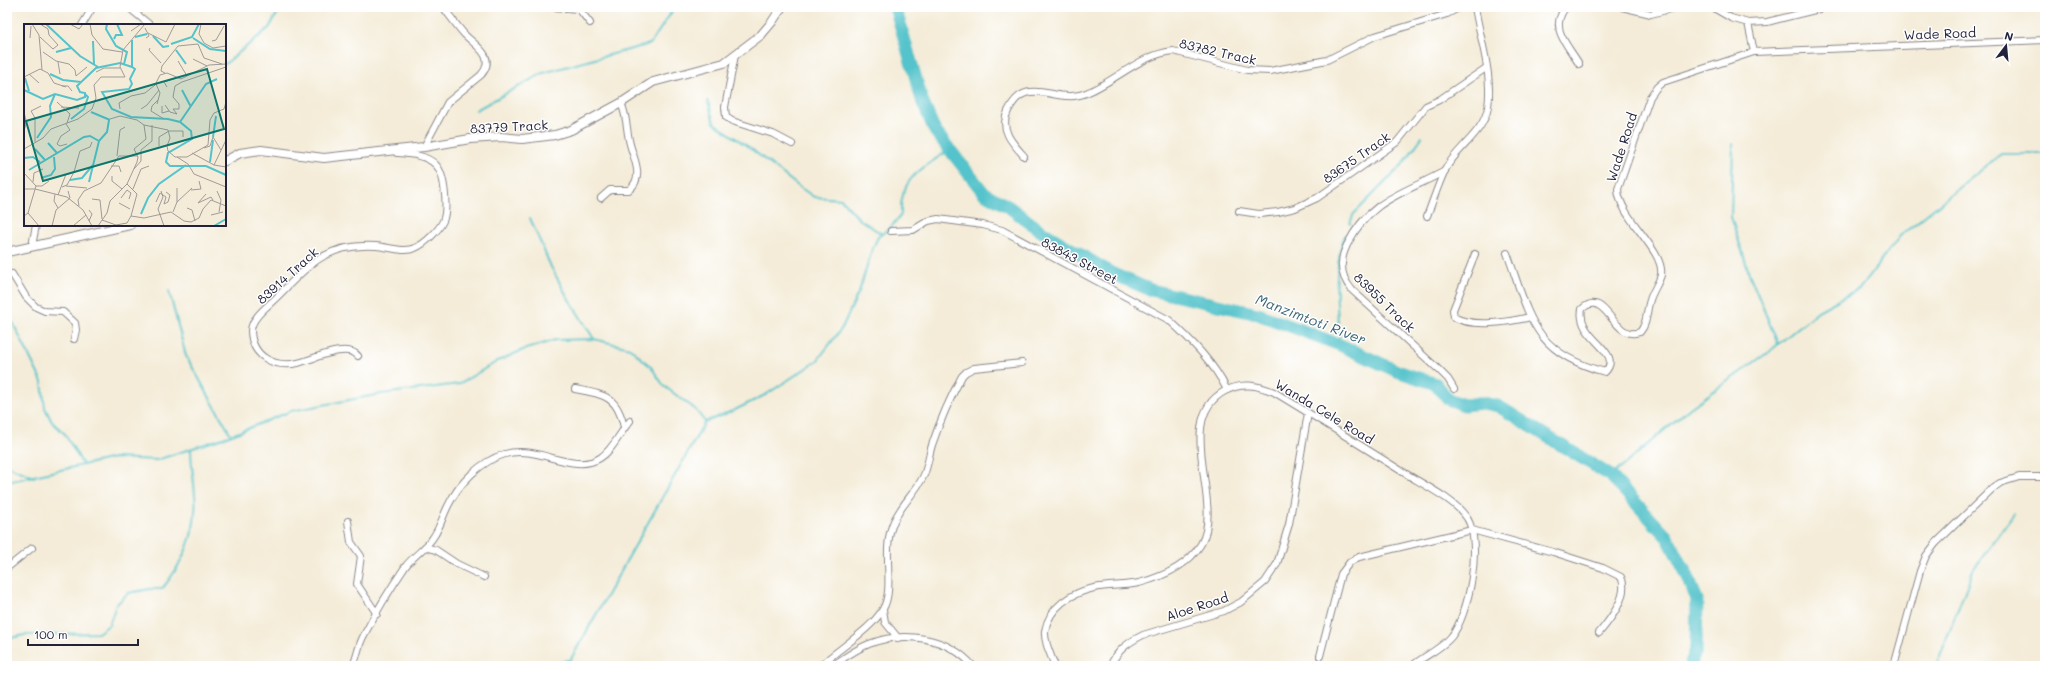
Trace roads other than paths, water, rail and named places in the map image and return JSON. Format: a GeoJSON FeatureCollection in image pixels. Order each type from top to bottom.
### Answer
{"type":"FeatureCollection","features":[{"type":"Feature","properties":{"kind":"street"},"geometry":{"type":"LineString","coordinates":[[83,24],[93,7]]}},
{"type":"Feature","properties":{"kind":"street"},"geometry":{"type":"LineString","coordinates":[[128,7],[149,24]]}},
{"type":"Feature","properties":{"kind":"street"},"geometry":{"type":"LineString","coordinates":[[424,147],[448,102],[486,70],[485,56],[481,50],[465,36],[443,7]]}},
{"type":"Feature","properties":{"kind":"street"},"geometry":{"type":"LineString","coordinates":[[553,7],[579,9],[590,23]]}},
{"type":"Feature","properties":{"kind":"street","name":"83779 Track"},"geometry":{"type":"LineString","coordinates":[[226,160],[240,153],[261,150],[324,158],[424,147],[470,139],[501,137],[522,139],[555,135],[571,130],[621,103],[653,82],[667,77],[713,68],[724,63],[761,35],[782,7]]}},
{"type":"Feature","properties":{"kind":"street","name":"83782 Track"},"geometry":{"type":"LineString","coordinates":[[1024,156],[1011,140],[1004,124],[1005,118],[1012,103],[1026,92],[1038,91],[1060,96],[1077,97],[1088,93],[1147,58],[1173,51],[1258,72],[1279,70],[1333,58],[1375,36],[1447,14],[1460,7]]}},
{"type":"Feature","properties":{"kind":"street"},"geometry":{"type":"LineString","coordinates":[[1427,216],[1445,171],[1485,118],[1489,91],[1475,7]]}},
{"type":"Feature","properties":{"kind":"street"},"geometry":{"type":"LineString","coordinates":[[1566,7],[1559,18],[1558,30],[1579,64]]}},
{"type":"Feature","properties":{"kind":"street"},"geometry":{"type":"LineString","coordinates":[[1622,7],[1651,14],[1678,7]]}},
{"type":"Feature","properties":{"kind":"street"},"geometry":{"type":"LineString","coordinates":[[1712,7],[1731,18],[1748,23],[1767,22],[1827,7]]}},
{"type":"Feature","properties":{"kind":"street"},"geometry":{"type":"LineString","coordinates":[[1748,23],[1754,52]]}},
{"type":"Feature","properties":{"kind":"street","name":"Wade Road"},"geometry":{"type":"LineString","coordinates":[[1507,253],[1530,316],[1539,334],[1553,349],[1588,367],[1605,372],[1608,369],[1610,358],[1606,351],[1584,327],[1581,316],[1582,309],[1594,303],[1604,308],[1618,326],[1627,333],[1635,334],[1643,328],[1649,301],[1661,276],[1661,268],[1655,253],[1618,198],[1618,189],[1650,97],[1657,87],[1663,82],[1754,52],[2045,40]]}},
{"type":"Feature","properties":{"kind":"street"},"geometry":{"type":"LineString","coordinates":[[735,55],[725,107],[726,117],[732,121],[773,134],[792,144]]}},
{"type":"Feature","properties":{"kind":"street","name":"83675 Track"},"geometry":{"type":"LineString","coordinates":[[1239,211],[1259,214],[1285,211],[1317,198],[1397,142],[1426,106],[1439,100],[1486,68]]}},
{"type":"Feature","properties":{"kind":"street"},"geometry":{"type":"LineString","coordinates":[[601,198],[610,190],[629,190],[633,187],[637,177],[637,166],[628,136],[626,113],[621,103]]}},
{"type":"Feature","properties":{"kind":"street","name":"83914 Track"},"geometry":{"type":"LineString","coordinates":[[358,356],[352,351],[343,351],[326,354],[297,364],[276,363],[263,358],[258,353],[254,345],[251,328],[268,306],[321,257],[332,251],[347,247],[371,246],[406,250],[415,248],[443,222],[445,212],[443,178],[436,164],[416,155],[379,152]]}},
{"type":"Feature","properties":{"kind":"street","name":"83955 Track"},"geometry":{"type":"LineString","coordinates":[[1445,171],[1389,198],[1360,221],[1343,253],[1342,272],[1345,282],[1352,290],[1438,369],[1448,379],[1454,389]]}},
{"type":"Feature","properties":{"kind":"street","name":"83843 Street"},"geometry":{"type":"LineString","coordinates":[[891,231],[913,230],[928,221],[938,219],[983,225],[1002,230],[1169,320],[1181,330],[1211,365],[1227,390]]}},
{"type":"Feature","properties":{"kind":"street"},"geometry":{"type":"LineString","coordinates":[[32,246],[36,226]]}},
{"type":"Feature","properties":{"kind":"street"},"geometry":{"type":"LineString","coordinates":[[7,252],[125,226]]}},
{"type":"Feature","properties":{"kind":"street"},"geometry":{"type":"LineString","coordinates":[[1474,254],[1453,310],[1454,317],[1473,322],[1496,323],[1530,316]]}},
{"type":"Feature","properties":{"kind":"street"},"geometry":{"type":"LineString","coordinates":[[12,274],[26,297],[36,307],[45,311],[63,312],[75,323],[76,330],[74,339]]}},
{"type":"Feature","properties":{"kind":"street"},"geometry":{"type":"LineString","coordinates":[[820,666],[844,644],[867,628],[883,610],[888,595],[887,546],[892,526],[924,474],[942,417],[962,376],[974,368],[1022,363]]}},
{"type":"Feature","properties":{"kind":"street","name":"Wanda Cele Road"},"geometry":{"type":"LineString","coordinates":[[1055,666],[1047,648],[1045,632],[1050,616],[1057,606],[1073,594],[1094,588],[1138,583],[1176,569],[1186,561],[1201,544],[1207,529],[1208,512],[1200,437],[1203,421],[1209,407],[1220,394],[1227,390],[1244,385],[1261,387],[1274,392],[1441,495],[1467,518],[1472,530],[1474,546],[1473,565],[1463,614],[1458,627],[1446,641],[1412,666]]}},
{"type":"Feature","properties":{"kind":"street"},"geometry":{"type":"LineString","coordinates":[[574,389],[599,395],[613,402],[620,411],[624,427]]}},
{"type":"Feature","properties":{"kind":"street","name":"Aloe Road"},"geometry":{"type":"LineString","coordinates":[[1110,666],[1117,652],[1131,640],[1143,635],[1224,611],[1241,602],[1265,582],[1276,564],[1289,524],[1308,413]]}},
{"type":"Feature","properties":{"kind":"street"},"geometry":{"type":"LineString","coordinates":[[353,666],[362,638],[406,567],[435,535],[449,504],[473,472],[503,454],[521,451],[549,456],[565,462],[591,462],[600,458],[606,452],[630,421]]}},
{"type":"Feature","properties":{"kind":"street"},"geometry":{"type":"LineString","coordinates":[[1894,666],[1920,571],[1926,556],[1936,543],[2000,483],[2019,477],[2045,477]]}},
{"type":"Feature","properties":{"kind":"street"},"geometry":{"type":"LineString","coordinates":[[348,521],[351,542],[360,556],[357,584],[377,614]]}},
{"type":"Feature","properties":{"kind":"street"},"geometry":{"type":"LineString","coordinates":[[1320,656],[1341,574],[1350,562],[1360,556],[1472,530],[1553,552],[1603,568],[1621,577],[1624,587],[1618,606],[1599,634]]}},
{"type":"Feature","properties":{"kind":"street"},"geometry":{"type":"LineString","coordinates":[[425,547],[436,550],[458,564],[484,577]]}},
{"type":"Feature","properties":{"kind":"street"},"geometry":{"type":"LineString","coordinates":[[7,568],[32,548]]}},
{"type":"Feature","properties":{"kind":"street"},"geometry":{"type":"LineString","coordinates":[[883,610],[885,622],[898,638]]}},
{"type":"Feature","properties":{"kind":"street"},"geometry":{"type":"LineString","coordinates":[[832,666],[870,644],[898,638],[937,641],[951,647],[973,666]]}},
{"type":"Feature","properties":{"kind":"waterway"},"geometry":{"type":"LineString","coordinates":[[226,63],[269,28],[281,7]]}},
{"type":"Feature","properties":{"kind":"waterway"},"geometry":{"type":"LineString","coordinates":[[476,110],[543,73],[650,44],[675,7]]}},
{"type":"Feature","properties":{"kind":"waterway","name":"Manzimtoti River"},"geometry":{"type":"LineString","coordinates":[[895,7],[923,103],[935,131],[984,193],[1009,207],[1041,231],[1113,274],[1151,290],[1258,314],[1340,345],[1397,371],[1436,384],[1448,399],[1464,405],[1483,403],[1498,406],[1611,476],[1668,538],[1688,577],[1697,600],[1696,650],[1690,666]]}},
{"type":"Feature","properties":{"kind":"waterway"},"geometry":{"type":"LineString","coordinates":[[708,101],[714,123],[750,148],[814,197],[841,199],[859,219],[882,234]]}},
{"type":"Feature","properties":{"kind":"waterway"},"geometry":{"type":"LineString","coordinates":[[1350,224],[1353,215],[1403,164],[1422,137]]}},
{"type":"Feature","properties":{"kind":"waterway"},"geometry":{"type":"LineString","coordinates":[[1733,144],[1731,217],[1750,276],[1778,344]]}},
{"type":"Feature","properties":{"kind":"waterway"},"geometry":{"type":"LineString","coordinates":[[567,666],[705,422],[735,410],[767,394],[817,361],[842,328],[860,289],[872,250],[878,237],[891,227],[901,215],[901,202],[908,183],[921,169],[949,150]]}},
{"type":"Feature","properties":{"kind":"waterway"},"geometry":{"type":"LineString","coordinates":[[1611,476],[1690,408],[1770,351],[1818,311],[1860,288],[1900,236],[2001,154],[2045,154]]}},
{"type":"Feature","properties":{"kind":"waterway"},"geometry":{"type":"LineString","coordinates":[[530,218],[551,267],[594,339]]}},
{"type":"Feature","properties":{"kind":"waterway"},"geometry":{"type":"LineString","coordinates":[[1340,345],[1336,290],[1338,262],[1345,235]]}},
{"type":"Feature","properties":{"kind":"waterway"},"geometry":{"type":"LineString","coordinates":[[169,291],[186,356],[231,435]]}},
{"type":"Feature","properties":{"kind":"waterway"},"geometry":{"type":"LineString","coordinates":[[13,323],[42,382],[45,408],[52,422],[65,434],[83,465]]}},
{"type":"Feature","properties":{"kind":"waterway"},"geometry":{"type":"LineString","coordinates":[[7,482],[114,458],[157,460],[232,435],[291,411],[381,394],[459,384],[498,361],[523,350],[555,340],[594,339],[630,348],[651,367],[664,386],[695,409],[705,422]]}},
{"type":"Feature","properties":{"kind":"waterway"},"geometry":{"type":"LineString","coordinates":[[7,639],[24,635],[98,633],[109,625],[116,605],[128,593],[150,589],[162,589],[170,579],[183,557],[192,533],[195,495],[191,449]]}},
{"type":"Feature","properties":{"kind":"waterway"},"geometry":{"type":"LineString","coordinates":[[7,466],[34,477]]}},
{"type":"Feature","properties":{"kind":"waterway"},"geometry":{"type":"LineString","coordinates":[[1936,666],[1973,570],[2014,514]]}},
{"type":"Feature","properties":{"kind":"waterway"},"geometry":{"type":"LineString","coordinates":[[548,666],[568,660]]}}]}
